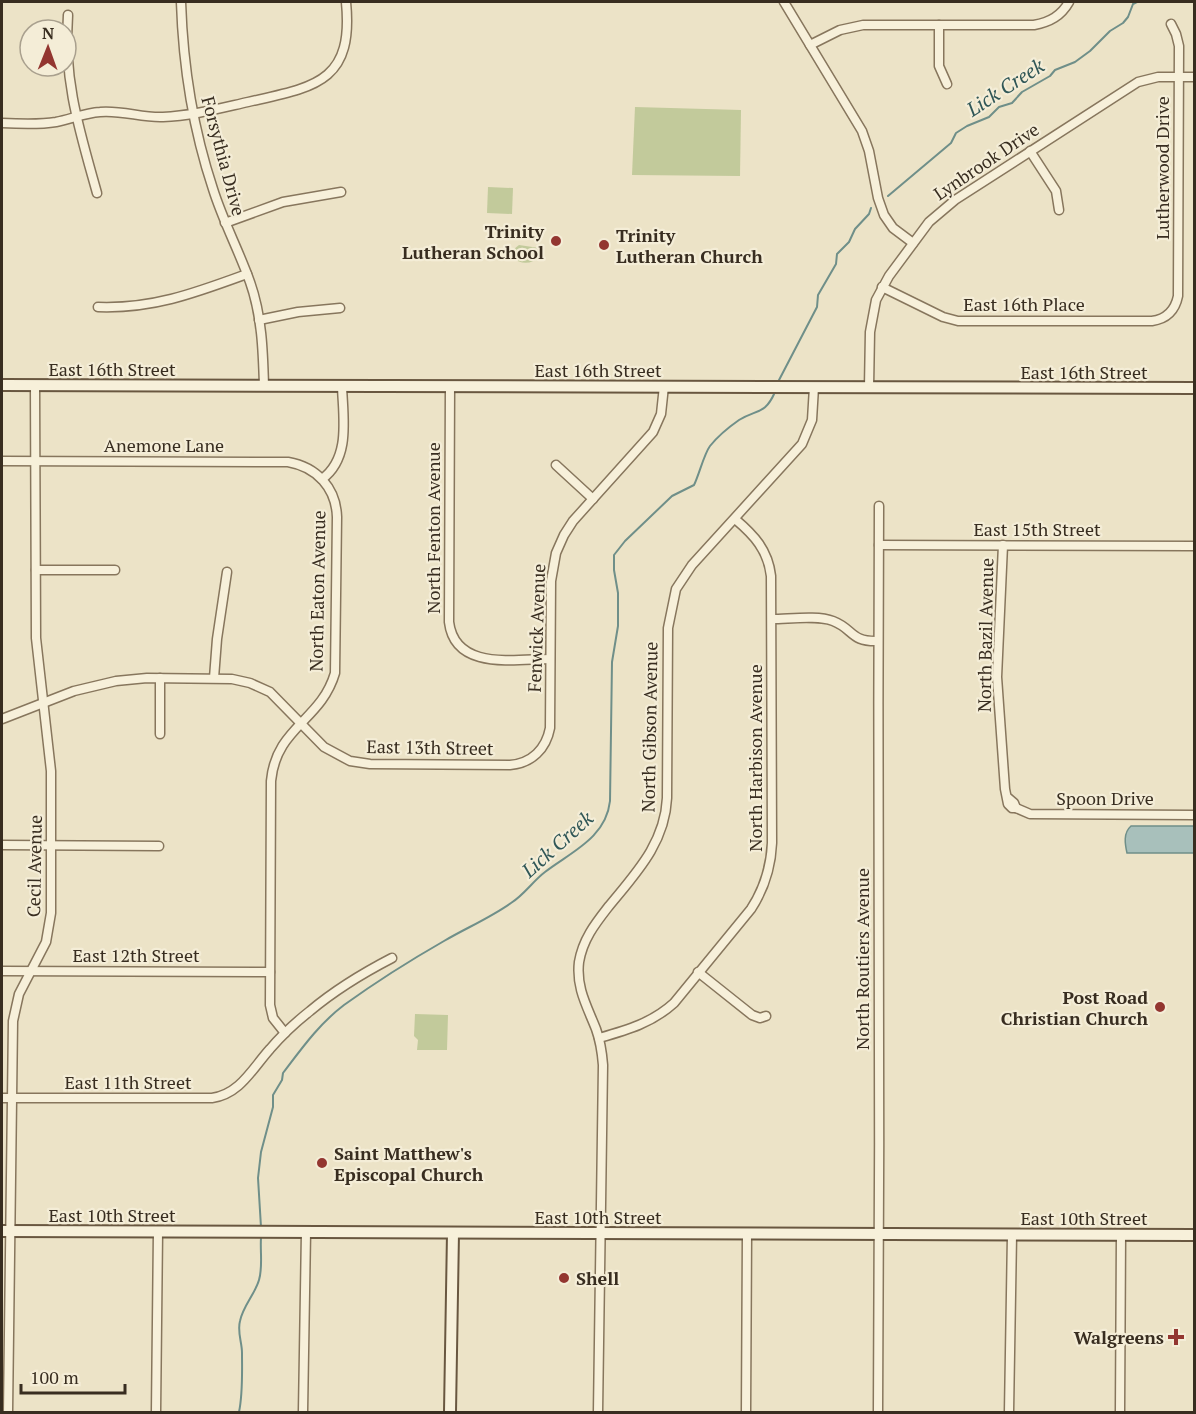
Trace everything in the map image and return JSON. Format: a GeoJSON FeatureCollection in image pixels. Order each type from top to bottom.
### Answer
{"type":"FeatureCollection","features":[{"type":"Feature","properties":{"kind":"street","name":"Forsythia Drive"},"geometry":{"type":"LineString","coordinates":[[181,2],[184,60],[194,113],[208,174],[225,223],[247,274],[259,320],[263,348],[264,386]]}},
{"type":"Feature","properties":{"kind":"street"},"geometry":{"type":"LineString","coordinates":[[2,123],[42,123],[107,111],[164,117],[194,113],[309,88],[323,79],[338,62],[345,44],[348,24],[346,2]]}},
{"type":"Feature","properties":{"kind":"street"},"geometry":{"type":"LineString","coordinates":[[784,2],[862,131],[884,215],[893,228],[913,243]]}},
{"type":"Feature","properties":{"kind":"street"},"geometry":{"type":"LineString","coordinates":[[810,45],[834,32],[853,26],[1034,25],[1056,17],[1069,2]]}},
{"type":"Feature","properties":{"kind":"street"},"geometry":{"type":"LineString","coordinates":[[68,15],[67,68],[76,116],[97,193]]}},
{"type":"Feature","properties":{"kind":"street","name":"Lutherwood Drive"},"geometry":{"type":"LineString","coordinates":[[1171,24],[1178,42],[1178,296],[1171,312]]}},
{"type":"Feature","properties":{"kind":"street"},"geometry":{"type":"LineString","coordinates":[[939,25],[939,66],[947,84]]}},
{"type":"Feature","properties":{"kind":"street","name":"Lynbrook Drive"},"geometry":{"type":"LineString","coordinates":[[869,387],[870,325],[875,303],[882,287],[913,243],[943,208],[1138,82],[1158,76],[1194,77]]}},
{"type":"Feature","properties":{"kind":"street"},"geometry":{"type":"LineString","coordinates":[[1030,150],[1056,191],[1059,210]]}},
{"type":"Feature","properties":{"kind":"street"},"geometry":{"type":"LineString","coordinates":[[225,223],[283,202],[341,192]]}},
{"type":"Feature","properties":{"kind":"street"},"geometry":{"type":"LineString","coordinates":[[98,307],[139,306],[168,301],[247,274]]}},
{"type":"Feature","properties":{"kind":"street","name":"East 16th Place"},"geometry":{"type":"LineString","coordinates":[[882,287],[943,317],[958,321],[1152,321],[1160,320],[1171,312]]}},
{"type":"Feature","properties":{"kind":"street"},"geometry":{"type":"LineString","coordinates":[[259,320],[298,312],[340,308]]}},
{"type":"Feature","properties":{"kind":"street","name":"East 16th Street"},"geometry":{"type":"LineString","coordinates":[[2,385],[1194,388]]}},
{"type":"Feature","properties":{"kind":"street","name":"Cecil Avenue"},"geometry":{"type":"LineString","coordinates":[[8,1413],[6,1231],[13,1018],[19,994],[44,948],[50,926],[51,771],[37,644],[35,385]]}},
{"type":"Feature","properties":{"kind":"street"},"geometry":{"type":"LineString","coordinates":[[322,479],[334,468],[342,449],[342,386]]}},
{"type":"Feature","properties":{"kind":"street","name":"North Fenton Avenue"},"geometry":{"type":"LineString","coordinates":[[450,386],[449,622],[451,632],[462,649],[476,657],[550,659]]}},
{"type":"Feature","properties":{"kind":"street","name":"Fenwick Avenue"},"geometry":{"type":"LineString","coordinates":[[532,758],[545,744],[550,728],[551,581],[554,559],[569,526],[655,429],[662,411],[664,386]]}},
{"type":"Feature","properties":{"kind":"street","name":"North Gibson Avenue"},"geometry":{"type":"LineString","coordinates":[[598,1413],[603,1065],[599,1038],[581,995],[578,976],[580,960],[592,927],[647,859],[657,842],[663,824],[667,798],[668,628],[672,601],[679,583],[690,567],[802,444],[808,433],[813,414],[814,387]]}},
{"type":"Feature","properties":{"kind":"street","name":"Anemone Lane"},"geometry":{"type":"LineString","coordinates":[[2,462],[288,462],[304,466],[322,479]]}},
{"type":"Feature","properties":{"kind":"street"},"geometry":{"type":"LineString","coordinates":[[556,465],[593,499]]}},
{"type":"Feature","properties":{"kind":"street","name":"North Eaton Avenue"},"geometry":{"type":"LineString","coordinates":[[285,1033],[276,1024],[271,1012],[272,775],[281,747],[326,697],[333,682],[336,666],[337,514],[334,498],[322,479]]}},
{"type":"Feature","properties":{"kind":"street","name":"North Routiers Avenue"},"geometry":{"type":"LineString","coordinates":[[878,1413],[879,506]]}},
{"type":"Feature","properties":{"kind":"street","name":"North Harbison Avenue"},"geometry":{"type":"LineString","coordinates":[[599,1038],[631,1029],[660,1014],[674,1003],[754,903],[770,865],[772,843],[771,576],[766,556],[755,537],[735,519]]}},
{"type":"Feature","properties":{"kind":"street","name":"East 15th Street"},"geometry":{"type":"LineString","coordinates":[[879,545],[1194,546]]}},
{"type":"Feature","properties":{"kind":"street","name":"North Bazil Avenue"},"geometry":{"type":"LineString","coordinates":[[1003,545],[997,677],[1007,797],[1010,806],[1016,808]]}},
{"type":"Feature","properties":{"kind":"street"},"geometry":{"type":"LineString","coordinates":[[36,570],[115,570]]}},
{"type":"Feature","properties":{"kind":"street"},"geometry":{"type":"LineString","coordinates":[[214,678],[227,572]]}},
{"type":"Feature","properties":{"kind":"street"},"geometry":{"type":"LineString","coordinates":[[772,619],[828,620],[841,625],[861,640],[878,641]]}},
{"type":"Feature","properties":{"kind":"street"},"geometry":{"type":"LineString","coordinates":[[160,678],[160,734]]}},
{"type":"Feature","properties":{"kind":"street","name":"East 13th Street"},"geometry":{"type":"LineString","coordinates":[[2,719],[94,685],[125,679],[214,678],[241,681],[270,692],[330,751],[344,759],[363,764],[510,765],[523,763],[532,758]]}},
{"type":"Feature","properties":{"kind":"street","name":"Spoon Drive"},"geometry":{"type":"LineString","coordinates":[[1016,808],[1030,814],[1194,815]]}},
{"type":"Feature","properties":{"kind":"street"},"geometry":{"type":"LineString","coordinates":[[2,845],[159,846]]}},
{"type":"Feature","properties":{"kind":"street","name":"East 11th Street"},"geometry":{"type":"LineString","coordinates":[[2,1098],[212,1098],[228,1094],[239,1087],[285,1033],[314,1008],[348,983],[392,958]]}},
{"type":"Feature","properties":{"kind":"street","name":"East 12th Street"},"geometry":{"type":"LineString","coordinates":[[2,971],[270,972]]}},
{"type":"Feature","properties":{"kind":"street"},"geometry":{"type":"LineString","coordinates":[[698,972],[752,1016],[760,1018],[766,1016]]}},
{"type":"Feature","properties":{"kind":"street","name":"East 10th Street"},"geometry":{"type":"LineString","coordinates":[[6,1231],[1194,1235]]}},
{"type":"Feature","properties":{"kind":"street"},"geometry":{"type":"LineString","coordinates":[[156,1413],[158,1232]]}},
{"type":"Feature","properties":{"kind":"street"},"geometry":{"type":"LineString","coordinates":[[303,1413],[306,1232]]}},
{"type":"Feature","properties":{"kind":"street"},"geometry":{"type":"LineString","coordinates":[[450,1413],[453,1233]]}},
{"type":"Feature","properties":{"kind":"street"},"geometry":{"type":"LineString","coordinates":[[746,1413],[747,1234]]}},
{"type":"Feature","properties":{"kind":"street"},"geometry":{"type":"LineString","coordinates":[[1009,1413],[1012,1235]]}},
{"type":"Feature","properties":{"kind":"street"},"geometry":{"type":"LineString","coordinates":[[1120,1413],[1121,1235]]}},
{"type":"Feature","properties":{"kind":"green space"},"geometry":{"type":"Polygon","coordinates":[[[635,107],[741,110],[740,176],[632,175],[635,107]]]}},
{"type":"Feature","properties":{"kind":"green space"},"geometry":{"type":"Polygon","coordinates":[[[488,187],[513,188],[512,214],[487,213],[488,187]]]}},
{"type":"Feature","properties":{"kind":"green space"},"geometry":{"type":"Polygon","coordinates":[[[519,245],[539,248],[540,257],[526,263],[519,262],[513,258],[514,249],[519,245]]]}},
{"type":"Feature","properties":{"kind":"green space"},"geometry":{"type":"Polygon","coordinates":[[[415,1014],[448,1015],[447,1050],[417,1050],[418,1040],[414,1036],[415,1014]]]}},
{"type":"Feature","properties":{"kind":"water"},"geometry":{"type":"Polygon","coordinates":[[[1131,826],[1194,826],[1194,853],[1127,853],[1126,835],[1131,826]]]}},
{"type":"Feature","properties":{"kind":"waterway","name":"Lick Creek"},"geometry":{"type":"LineString","coordinates":[[888,196],[951,143],[956,133],[989,117],[999,107],[1012,103],[1022,92],[1050,76],[1055,70],[1075,62],[1090,51],[1110,31],[1123,23],[1133,4],[1137,2]]}},
{"type":"Feature","properties":{"kind":"waterway","name":"Lick Creek"},"geometry":{"type":"LineString","coordinates":[[778,382],[817,307],[818,295],[836,264],[837,254],[849,242],[855,229],[869,214],[871,208]]}},
{"type":"Feature","properties":{"kind":"waterway","name":"Lick Creek"},"geometry":{"type":"LineString","coordinates":[[261,1227],[258,1178],[261,1152],[273,1107],[273,1095],[282,1080],[283,1073],[311,1037],[335,1012],[368,988],[418,956],[516,900],[545,872],[586,843],[602,825],[610,801],[612,662],[618,626],[618,593],[614,555],[625,541],[672,496],[694,485],[708,450],[716,439],[739,420],[768,405],[775,392]]}},
{"type":"Feature","properties":{"kind":"waterway","name":"Lick Creek"},"geometry":{"type":"LineString","coordinates":[[239,1412],[242,1375],[239,1325],[259,1280],[261,1238]]}},
{"type":"Feature","properties":{"kind":"place","name":"Trinity Lutheran School"},"geometry":{"type":"Point","coordinates":[556,241]}},
{"type":"Feature","properties":{"kind":"place","name":"Trinity Lutheran Church"},"geometry":{"type":"Point","coordinates":[604,245]}},
{"type":"Feature","properties":{"kind":"place","name":"Post Road Christian Church"},"geometry":{"type":"Point","coordinates":[1160,1007]}},
{"type":"Feature","properties":{"kind":"place","name":"Saint Matthew's Episcopal Church"},"geometry":{"type":"Point","coordinates":[322,1163]}},
{"type":"Feature","properties":{"kind":"place","name":"Shell"},"geometry":{"type":"Point","coordinates":[564,1278]}},
{"type":"Feature","properties":{"kind":"place","name":"Walgreens"},"geometry":{"type":"Point","coordinates":[1176,1337]}}]}
